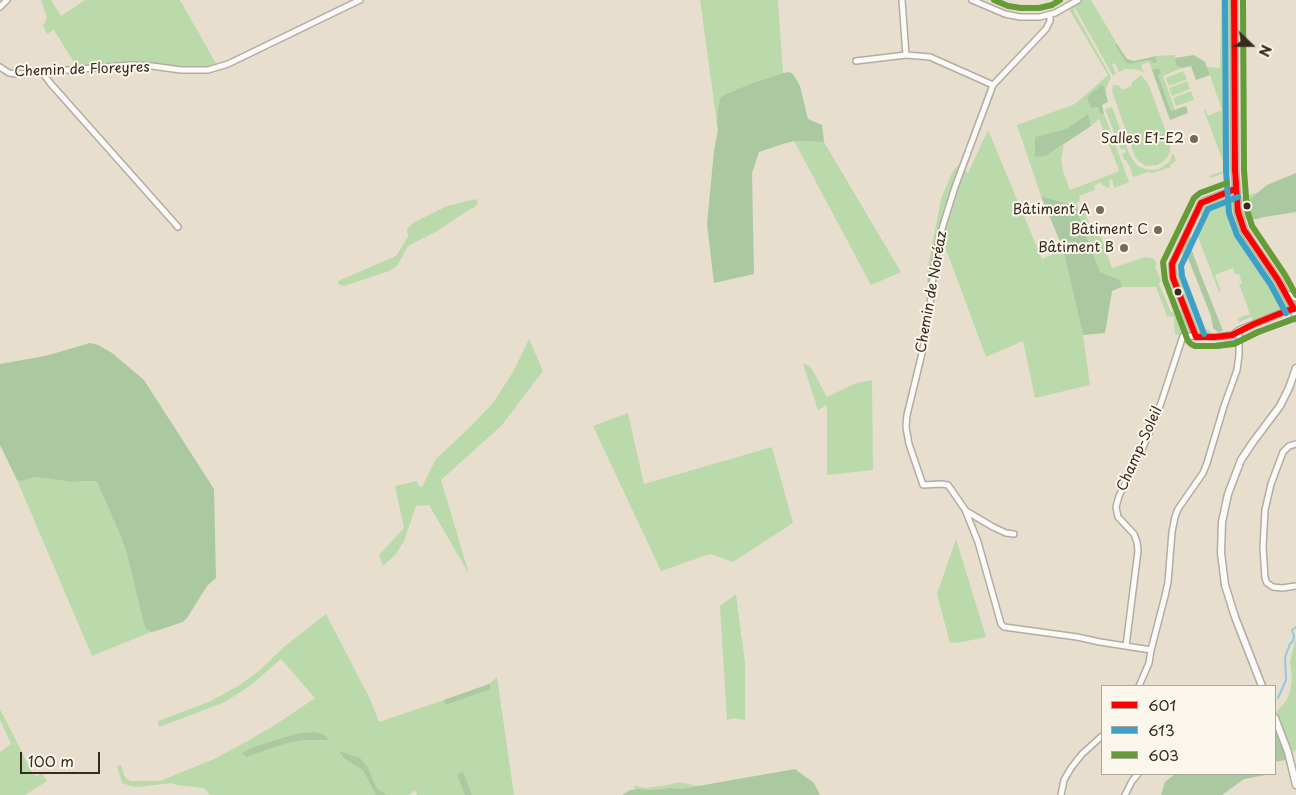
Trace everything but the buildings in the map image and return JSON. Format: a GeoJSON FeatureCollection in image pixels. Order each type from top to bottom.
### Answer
{"type":"FeatureCollection","features":[{"type":"Feature","properties":{"kind":"street"},"geometry":{"type":"LineString","coordinates":[[0,7],[7,0]]}},
{"type":"Feature","properties":{"kind":"street","name":"Chemin de Floreyres"},"geometry":{"type":"LineString","coordinates":[[0,67],[9,73],[131,65],[181,70],[208,70],[235,60],[360,0]]}},
{"type":"Feature","properties":{"kind":"street"},"geometry":{"type":"LineString","coordinates":[[902,0],[906,55]]}},
{"type":"Feature","properties":{"kind":"street"},"geometry":{"type":"LineString","coordinates":[[972,0],[1010,16],[1034,18],[1050,15],[1078,0]]}},
{"type":"Feature","properties":{"kind":"street"},"geometry":{"type":"LineString","coordinates":[[1234,0],[1235,189],[1238,212],[1244,230],[1295,309],[1296,318]]}},
{"type":"Feature","properties":{"kind":"street","name":"Chemin de Noréaz"},"geometry":{"type":"LineString","coordinates":[[1014,534],[1006,533],[993,527],[966,511],[948,485],[922,485],[909,444],[906,426],[923,349],[940,235],[955,187],[993,85],[1046,28],[1050,22],[1050,15]]}},
{"type":"Feature","properties":{"kind":"street"},"geometry":{"type":"LineString","coordinates":[[856,61],[906,55],[930,57],[993,85]]}},
{"type":"Feature","properties":{"kind":"street"},"geometry":{"type":"LineString","coordinates":[[42,72],[178,227]]}},
{"type":"Feature","properties":{"kind":"street"},"geometry":{"type":"LineString","coordinates":[[1196,337],[1173,278],[1172,264],[1201,203],[1235,189]]}},
{"type":"Feature","properties":{"kind":"street"},"geometry":{"type":"LineString","coordinates":[[1285,293],[1296,298]]}},
{"type":"Feature","properties":{"kind":"street","name":"Champ-Soleil"},"geometry":{"type":"LineString","coordinates":[[1126,646],[1138,551],[1134,534],[1118,517],[1117,502],[1146,443],[1161,404],[1182,336],[1215,337],[1232,335],[1239,330],[1295,309]]}},
{"type":"Feature","properties":{"kind":"street"},"geometry":{"type":"LineString","coordinates":[[1139,685],[1149,663],[1165,596],[1174,517],[1203,473],[1207,463],[1237,370],[1239,330]]}},
{"type":"Feature","properties":{"kind":"street"},"geometry":{"type":"LineString","coordinates":[[1262,685],[1224,585],[1220,553],[1222,522],[1228,494],[1241,460],[1280,406],[1290,388],[1296,368]]}},
{"type":"Feature","properties":{"kind":"street"},"geometry":{"type":"LineString","coordinates":[[1296,444],[1289,446],[1284,452],[1271,484],[1265,510],[1264,547],[1266,583],[1273,587],[1282,588],[1296,586]]}},
{"type":"Feature","properties":{"kind":"street"},"geometry":{"type":"LineString","coordinates":[[966,511],[978,542],[1001,624],[1004,627],[1151,650]]}},
{"type":"Feature","properties":{"kind":"street"},"geometry":{"type":"LineString","coordinates":[[1276,721],[1288,752],[1296,785]]}},
{"type":"Feature","properties":{"kind":"street"},"geometry":{"type":"LineString","coordinates":[[1061,795],[1064,780],[1071,768],[1082,754],[1101,737]]}},
{"type":"Feature","properties":{"kind":"street"},"geometry":{"type":"LineString","coordinates":[[1125,795],[1137,775]]}},
{"type":"Feature","properties":{"kind":"green space"},"geometry":{"type":"Polygon","coordinates":[[[41,0],[51,0],[61,16],[85,0],[180,0],[218,67],[208,70],[152,66],[78,69],[54,30],[47,34],[43,26],[47,18],[41,0]]]}},
{"type":"Feature","properties":{"kind":"green space"},"geometry":{"type":"Polygon","coordinates":[[[700,0],[778,0],[783,73],[750,84],[720,98],[717,124],[700,0]]]}},
{"type":"Feature","properties":{"kind":"green space"},"geometry":{"type":"Polygon","coordinates":[[[1078,0],[1091,0],[1126,63],[1131,64],[1149,60],[1157,62],[1156,56],[1175,55],[1176,66],[1182,68],[1163,76],[1175,110],[1171,111],[1158,75],[1159,68],[1152,70],[1149,62],[1141,65],[1144,73],[1132,69],[1125,69],[1119,72],[1115,63],[1112,64],[1116,74],[1113,76],[1075,8],[1073,9],[1111,77],[1098,107],[1100,114],[1104,114],[1129,182],[1114,188],[1112,179],[1109,181],[1110,187],[1107,188],[1101,182],[1094,186],[1095,190],[1079,196],[1080,201],[1076,203],[1079,210],[1083,208],[1093,233],[1099,231],[1112,268],[1146,257],[1154,259],[1161,281],[1159,284],[1171,312],[1185,307],[1173,278],[1174,261],[1177,262],[1177,268],[1200,331],[1209,329],[1212,336],[1183,336],[1175,334],[1174,317],[1167,316],[1156,287],[1122,287],[1120,280],[1100,272],[1075,206],[1041,196],[1017,125],[1075,104],[1108,75],[1067,6],[1078,0]],[[1087,115],[1066,129],[1036,137],[1035,157],[1046,156],[1064,145],[1061,159],[1070,190],[1119,170],[1099,119],[1091,126],[1087,115]]]}},
{"type":"Feature","properties":{"kind":"green space"},"geometry":{"type":"Polygon","coordinates":[[[1221,0],[1234,0],[1233,170],[1211,178],[1209,176],[1226,170],[1204,110],[1208,116],[1222,110],[1207,67],[1220,68],[1221,0]]]}},
{"type":"Feature","properties":{"kind":"green space"},"geometry":{"type":"Polygon","coordinates":[[[1117,44],[1127,59],[1134,61],[1156,56],[1157,62],[1149,60],[1131,64],[1126,63],[1115,45],[1117,44]]]}},
{"type":"Feature","properties":{"kind":"green space"},"geometry":{"type":"Polygon","coordinates":[[[1194,55],[1205,62],[1210,75],[1196,80],[1191,66],[1182,68],[1176,66],[1175,58],[1194,55]]]}},
{"type":"Feature","properties":{"kind":"green space"},"geometry":{"type":"Polygon","coordinates":[[[1159,68],[1161,73],[1158,75],[1171,111],[1186,106],[1188,113],[1170,120],[1152,70],[1159,68]]]}},
{"type":"Feature","properties":{"kind":"green space"},"geometry":{"type":"Polygon","coordinates":[[[1183,71],[1187,79],[1169,86],[1166,78],[1183,71]]]}},
{"type":"Feature","properties":{"kind":"green space"},"geometry":{"type":"Polygon","coordinates":[[[789,72],[793,74],[800,86],[808,119],[822,125],[824,142],[794,141],[759,152],[752,173],[754,274],[714,283],[707,224],[720,98],[750,84],[789,72]]]}},
{"type":"Feature","properties":{"kind":"green space"},"geometry":{"type":"Polygon","coordinates":[[[1141,75],[1148,83],[1170,142],[1168,156],[1157,165],[1146,166],[1135,157],[1112,91],[1113,85],[1120,86],[1122,90],[1132,86],[1131,83],[1141,75]]]}},
{"type":"Feature","properties":{"kind":"green space"},"geometry":{"type":"Polygon","coordinates":[[[1187,81],[1190,89],[1172,96],[1169,88],[1187,81]]]}},
{"type":"Feature","properties":{"kind":"green space"},"geometry":{"type":"Polygon","coordinates":[[[1100,85],[1104,86],[1108,102],[1102,105],[1104,114],[1100,114],[1098,107],[1091,108],[1087,98],[1100,85]]]}},
{"type":"Feature","properties":{"kind":"green space"},"geometry":{"type":"Polygon","coordinates":[[[1191,91],[1194,100],[1176,106],[1173,98],[1191,91]]]}},
{"type":"Feature","properties":{"kind":"green space"},"geometry":{"type":"Polygon","coordinates":[[[1112,107],[1129,153],[1138,166],[1145,169],[1159,169],[1169,162],[1173,153],[1176,161],[1170,165],[1171,167],[1133,177],[1122,154],[1126,152],[1125,149],[1121,150],[1105,109],[1112,107]]]}},
{"type":"Feature","properties":{"kind":"green space"},"geometry":{"type":"Polygon","coordinates":[[[1088,114],[1091,126],[1046,156],[1035,157],[1035,137],[1066,129],[1088,114]]]}},
{"type":"Feature","properties":{"kind":"green space"},"geometry":{"type":"Polygon","coordinates":[[[988,130],[1042,259],[1063,249],[1083,335],[1090,385],[1035,398],[1023,341],[986,357],[941,236],[929,315],[927,272],[941,199],[952,173],[958,165],[968,173],[988,130]]]}},
{"type":"Feature","properties":{"kind":"green space"},"geometry":{"type":"Polygon","coordinates":[[[794,141],[824,142],[901,272],[871,285],[794,141]]]}},
{"type":"Feature","properties":{"kind":"green space"},"geometry":{"type":"Polygon","coordinates":[[[1296,173],[1296,212],[1247,219],[1249,217],[1247,204],[1249,200],[1267,185],[1296,173]]]}},
{"type":"Feature","properties":{"kind":"green space"},"geometry":{"type":"Polygon","coordinates":[[[1235,189],[1237,199],[1258,192],[1249,200],[1249,217],[1242,221],[1294,309],[1254,324],[1251,317],[1239,322],[1238,318],[1250,314],[1239,284],[1242,283],[1239,274],[1235,274],[1233,268],[1215,275],[1221,291],[1219,292],[1196,232],[1203,216],[1197,212],[1201,203],[1235,189]]]}},
{"type":"Feature","properties":{"kind":"green space"},"geometry":{"type":"Polygon","coordinates":[[[1041,196],[1075,206],[1100,272],[1120,280],[1122,287],[1112,291],[1105,333],[1083,335],[1063,249],[1041,196]]]}},
{"type":"Feature","properties":{"kind":"green space"},"geometry":{"type":"Polygon","coordinates":[[[476,199],[478,202],[475,207],[437,231],[408,246],[397,266],[389,271],[344,286],[338,284],[338,281],[396,256],[408,237],[407,229],[413,223],[447,206],[476,199]]]}},
{"type":"Feature","properties":{"kind":"green space"},"geometry":{"type":"Polygon","coordinates":[[[1191,237],[1193,246],[1191,248],[1223,331],[1218,332],[1213,328],[1211,316],[1186,253],[1181,254],[1178,251],[1185,238],[1191,237]]]}},
{"type":"Feature","properties":{"kind":"green space"},"geometry":{"type":"Polygon","coordinates":[[[529,339],[543,371],[502,425],[441,480],[469,574],[429,505],[416,506],[404,541],[396,554],[383,566],[379,555],[404,528],[395,486],[417,481],[418,485],[422,487],[436,459],[493,403],[513,372],[529,339]]]}},
{"type":"Feature","properties":{"kind":"green space"},"geometry":{"type":"Polygon","coordinates":[[[90,343],[112,353],[144,380],[214,489],[216,578],[207,586],[183,622],[156,631],[151,632],[145,628],[126,551],[97,482],[72,482],[36,477],[21,481],[17,480],[0,445],[0,364],[45,356],[90,343]]]}},
{"type":"Feature","properties":{"kind":"green space"},"geometry":{"type":"Polygon","coordinates":[[[803,364],[808,365],[812,369],[827,397],[856,383],[872,380],[873,470],[827,475],[827,405],[818,410],[803,364]]]}},
{"type":"Feature","properties":{"kind":"green space"},"geometry":{"type":"Polygon","coordinates":[[[628,413],[644,484],[772,447],[793,523],[733,562],[710,554],[661,571],[593,426],[628,413]]]}},
{"type":"Feature","properties":{"kind":"green space"},"geometry":{"type":"Polygon","coordinates":[[[36,477],[72,482],[97,482],[126,551],[145,628],[151,632],[92,656],[17,480],[21,481],[36,477]]]}},
{"type":"Feature","properties":{"kind":"green space"},"geometry":{"type":"Polygon","coordinates":[[[956,539],[986,637],[950,643],[937,594],[956,539]]]}},
{"type":"Feature","properties":{"kind":"green space"},"geometry":{"type":"Polygon","coordinates":[[[736,594],[745,663],[745,720],[734,718],[727,720],[720,606],[736,594]]]}},
{"type":"Feature","properties":{"kind":"green space"},"geometry":{"type":"Polygon","coordinates":[[[326,614],[370,699],[379,722],[483,687],[497,677],[514,795],[417,795],[415,790],[409,795],[210,795],[203,788],[172,783],[138,787],[122,783],[117,766],[121,765],[124,775],[131,781],[160,781],[214,759],[244,743],[315,698],[281,659],[251,685],[225,702],[159,727],[158,721],[211,701],[238,686],[259,671],[285,646],[326,614]]]}},
{"type":"Feature","properties":{"kind":"green space"},"geometry":{"type":"Polygon","coordinates":[[[1296,638],[1296,751],[1288,752],[1276,721],[1276,712],[1286,701],[1290,692],[1292,678],[1290,661],[1296,638]]]}},
{"type":"Feature","properties":{"kind":"green space"},"geometry":{"type":"Polygon","coordinates":[[[489,684],[491,689],[445,705],[444,700],[489,684]]]}},
{"type":"Feature","properties":{"kind":"green space"},"geometry":{"type":"Polygon","coordinates":[[[0,709],[33,774],[37,776],[42,773],[47,781],[25,795],[0,795],[0,752],[11,744],[0,720],[0,709]]]}},
{"type":"Feature","properties":{"kind":"green space"},"geometry":{"type":"Polygon","coordinates":[[[1276,721],[1290,759],[1276,762],[1276,721]]]}},
{"type":"Feature","properties":{"kind":"green space"},"geometry":{"type":"Polygon","coordinates":[[[315,732],[325,735],[329,740],[290,742],[246,757],[242,753],[254,747],[289,736],[315,732]]]}},
{"type":"Feature","properties":{"kind":"green space"},"geometry":{"type":"Polygon","coordinates":[[[339,751],[360,758],[368,768],[377,789],[387,795],[376,795],[363,770],[345,759],[339,751]]]}},
{"type":"Feature","properties":{"kind":"green space"},"geometry":{"type":"Polygon","coordinates":[[[795,769],[814,783],[820,795],[622,795],[630,790],[681,789],[795,769]]]}},
{"type":"Feature","properties":{"kind":"green space"},"geometry":{"type":"Polygon","coordinates":[[[463,772],[472,795],[465,795],[457,774],[463,772]]]}},
{"type":"Feature","properties":{"kind":"green space"},"geometry":{"type":"Polygon","coordinates":[[[1174,775],[1266,775],[1244,779],[1222,795],[1161,795],[1165,782],[1174,775]]]}},
{"type":"Feature","properties":{"kind":"green space"},"geometry":{"type":"Polygon","coordinates":[[[678,782],[698,786],[681,789],[662,788],[646,790],[635,789],[634,785],[646,788],[678,782]]]}},
{"type":"Feature","properties":{"kind":"waterway"},"geometry":{"type":"LineString","coordinates":[[1278,698],[1286,680],[1285,657],[1293,641],[1292,630],[1296,627]]}},
{"type":"Feature","properties":{"kind":"transit line","name":"603"},"geometry":{"type":"LineString","coordinates":[[994,0],[1008,6],[1021,8],[1039,8],[1052,5],[1060,0]]}},
{"type":"Feature","properties":{"kind":"transit line","name":"613"},"geometry":{"type":"LineString","coordinates":[[1225,0],[1226,170],[1229,213],[1237,235],[1271,285],[1286,313]]}},
{"type":"Feature","properties":{"kind":"transit line","name":"601"},"geometry":{"type":"LineString","coordinates":[[1234,0],[1235,170],[1238,212],[1244,230],[1278,280],[1294,309]]}},
{"type":"Feature","properties":{"kind":"transit line","name":"603"},"geometry":{"type":"LineString","coordinates":[[1243,0],[1244,170],[1247,210],[1252,226],[1296,295]]}},
{"type":"Feature","properties":{"kind":"transit line","name":"603"},"geometry":{"type":"LineString","coordinates":[[1227,183],[1200,193],[1194,198],[1163,262],[1165,280],[1188,341],[1195,346],[1234,344],[1258,332],[1296,318]]}},
{"type":"Feature","properties":{"kind":"transit line","name":"601"},"geometry":{"type":"LineString","coordinates":[[1196,337],[1173,278],[1172,264],[1201,203],[1235,189]]}},
{"type":"Feature","properties":{"kind":"transit line","name":"613"},"geometry":{"type":"LineString","coordinates":[[1204,334],[1182,276],[1181,266],[1208,209],[1238,197]]}},
{"type":"Feature","properties":{"kind":"transit line","name":"601"},"geometry":{"type":"LineString","coordinates":[[1196,337],[1232,335],[1254,324],[1294,309]]}},
{"type":"Feature","properties":{"kind":"transit line","name":"613"},"geometry":{"type":"LineString","coordinates":[[1196,346],[1216,346],[1235,343],[1296,318]]}},
{"type":"Feature","properties":{"kind":"place","name":"Salles E1-E2"},"geometry":{"type":"Point","coordinates":[1194,139]}},
{"type":"Feature","properties":{"kind":"place","name":"Bâtiment A"},"geometry":{"type":"Point","coordinates":[1100,210]}},
{"type":"Feature","properties":{"kind":"place","name":"Bâtiment C"},"geometry":{"type":"Point","coordinates":[1158,230]}},
{"type":"Feature","properties":{"kind":"place","name":"Bâtiment B"},"geometry":{"type":"Point","coordinates":[1124,248]}}]}
